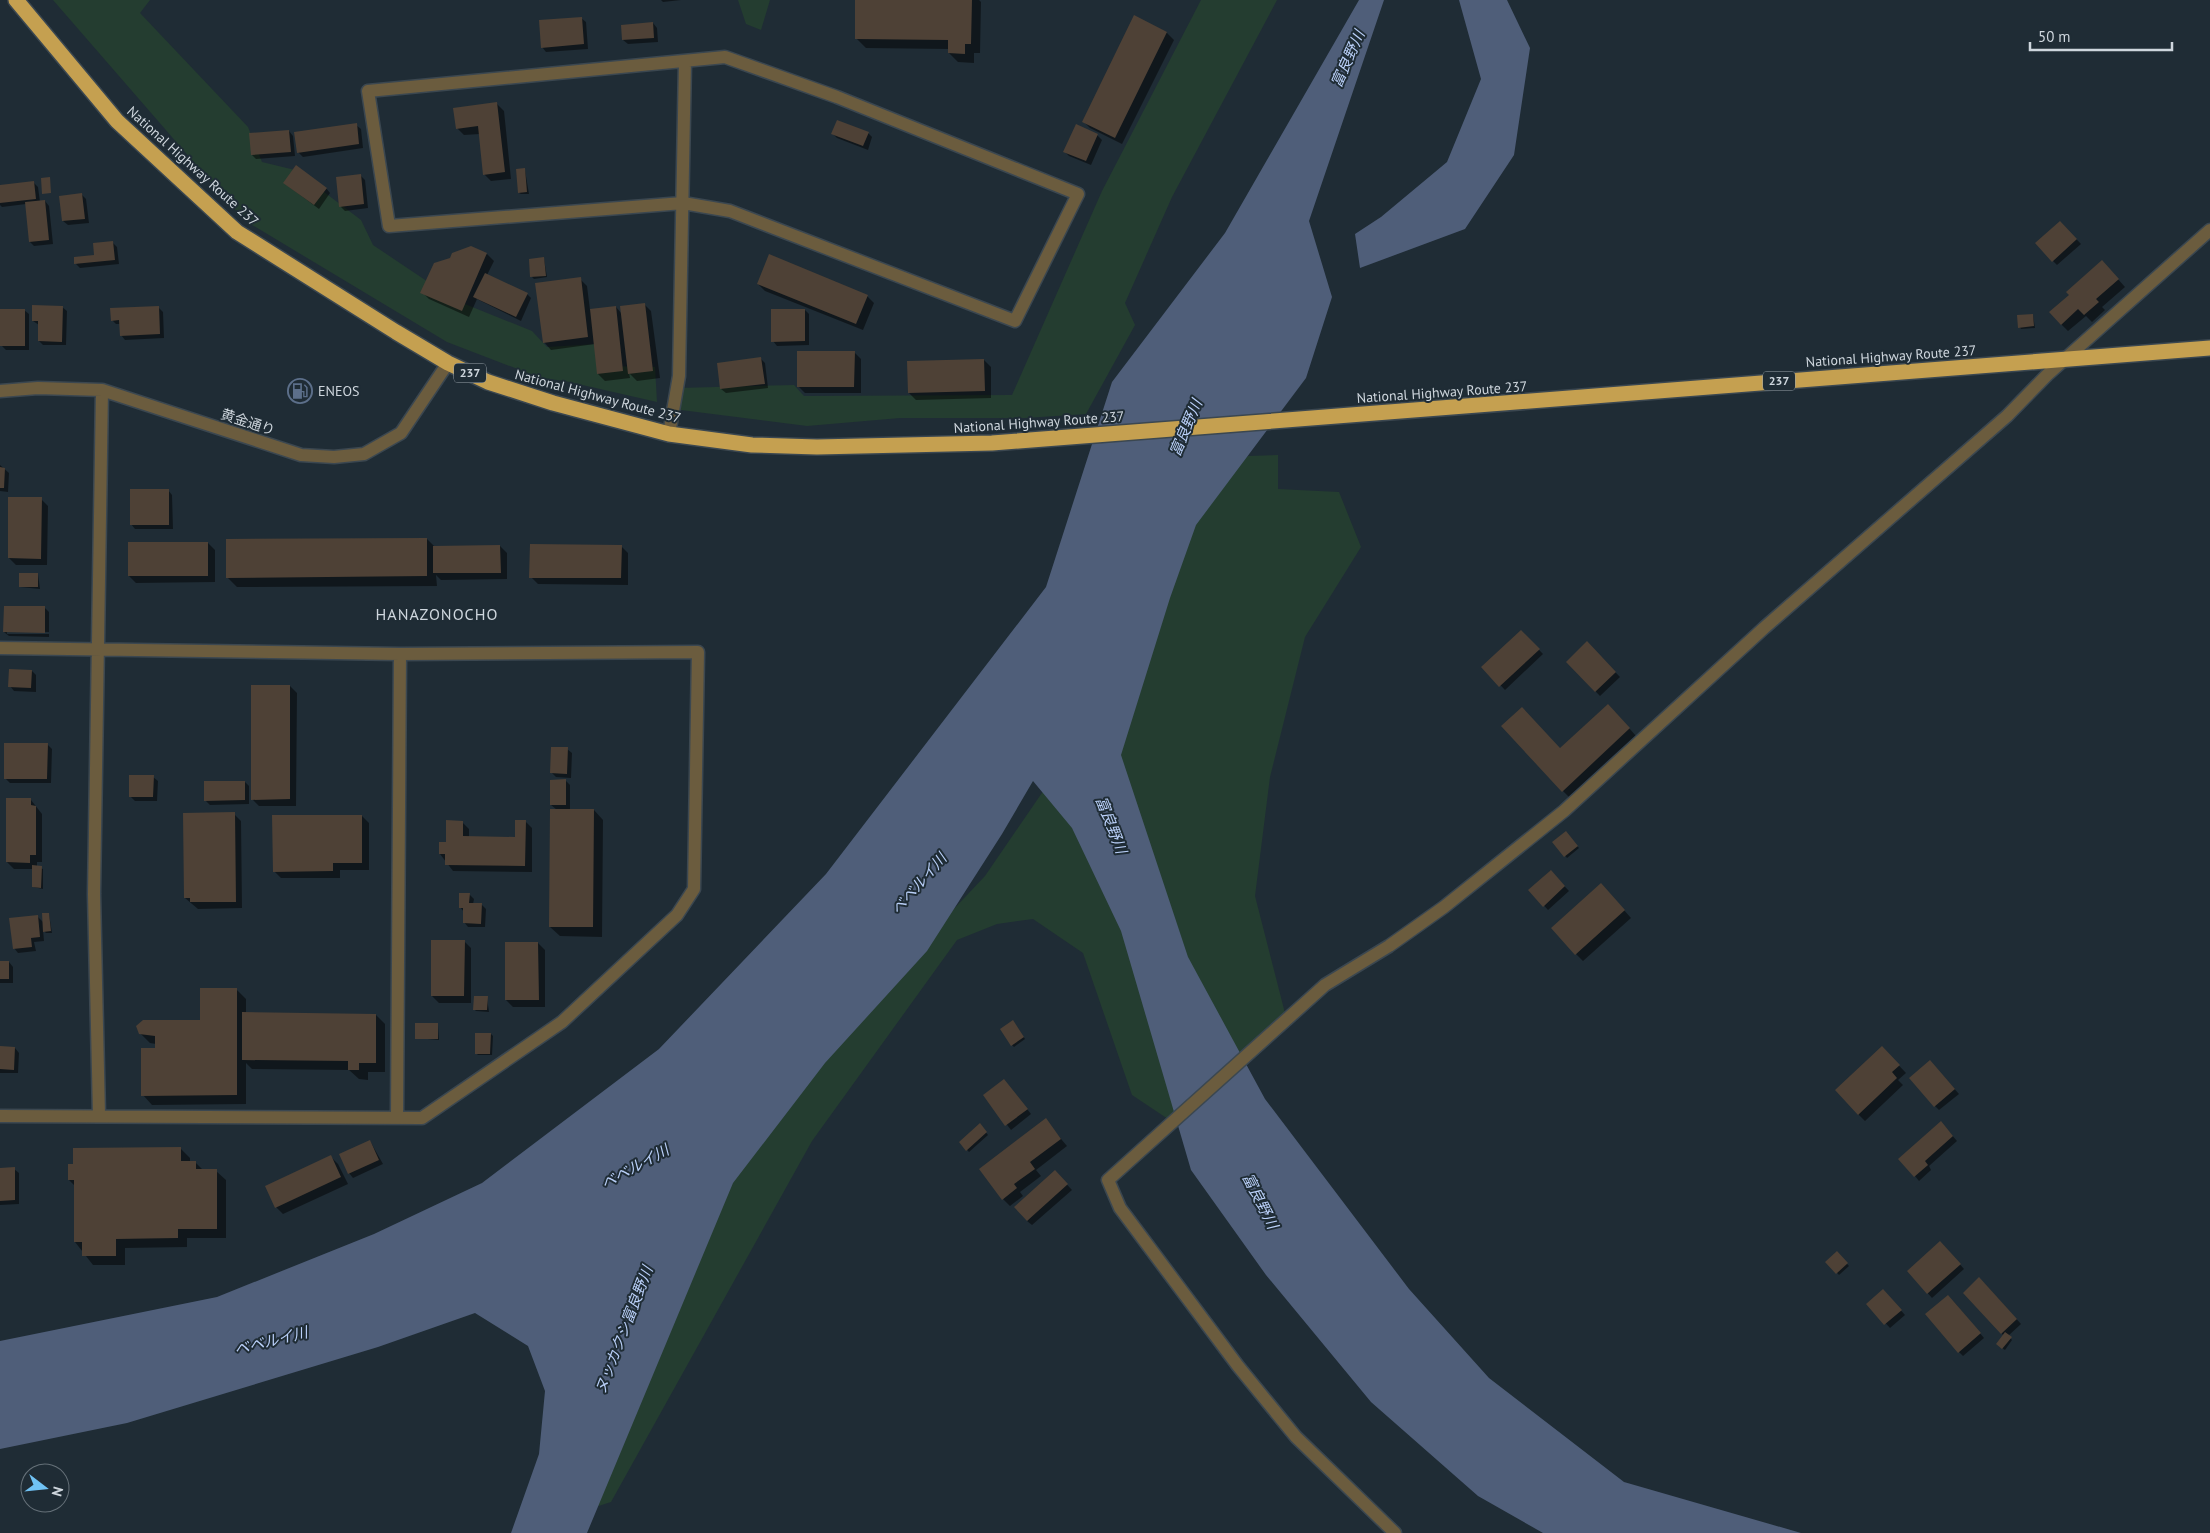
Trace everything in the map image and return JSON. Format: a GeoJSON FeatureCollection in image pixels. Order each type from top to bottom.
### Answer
{"type":"FeatureCollection","features":[{"type":"Feature","properties":{"kind":"highway","name":"National Highway Route 237"},"geometry":{"type":"LineString","coordinates":[[16,0],[117,120],[237,232],[448,363],[488,382],[553,403],[669,434],[752,445],[817,447],[992,443],[2210,348]]}},
{"type":"Feature","properties":{"kind":"street"},"geometry":{"type":"LineString","coordinates":[[725,57],[847,101],[1078,194],[1015,321],[730,211],[683,203],[389,226],[368,91],[685,62],[725,57]]}},
{"type":"Feature","properties":{"kind":"street"},"geometry":{"type":"LineString","coordinates":[[669,434],[679,376],[685,62]]}},
{"type":"Feature","properties":{"kind":"street"},"geometry":{"type":"LineString","coordinates":[[1395,1533],[1296,1437],[1238,1366],[1120,1208],[1108,1180],[1315,994],[1444,907],[1564,810],[1764,628],[2007,416],[2210,230]]}},
{"type":"Feature","properties":{"kind":"street","name":"黄金通り"},"geometry":{"type":"LineString","coordinates":[[0,391],[38,388],[102,390],[301,456],[334,458],[364,454],[401,433],[448,363]]}},
{"type":"Feature","properties":{"kind":"street"},"geometry":{"type":"LineString","coordinates":[[98,1115],[94,894],[96,650],[102,390]]}},
{"type":"Feature","properties":{"kind":"street"},"geometry":{"type":"LineString","coordinates":[[0,648],[400,654],[698,652],[694,889],[677,916],[562,1022],[422,1118],[0,1116]]}},
{"type":"Feature","properties":{"kind":"street"},"geometry":{"type":"LineString","coordinates":[[397,1117],[400,654]]}},
{"type":"Feature","properties":{"kind":"green space"},"geometry":{"type":"Polygon","coordinates":[[[53,0],[150,0],[140,13],[248,127],[262,162],[295,170],[361,220],[373,245],[455,300],[532,331],[547,347],[596,344],[602,366],[655,367],[657,402],[565,381],[541,378],[447,342],[244,220],[53,0]]]}},
{"type":"Feature","properties":{"kind":"green space"},"geometry":{"type":"Polygon","coordinates":[[[738,0],[770,0],[761,30],[746,24],[738,0]]]}},
{"type":"Feature","properties":{"kind":"green space"},"geometry":{"type":"Polygon","coordinates":[[[1201,0],[1277,0],[1172,197],[1125,303],[1135,325],[1086,414],[1025,418],[900,418],[807,426],[681,410],[678,388],[794,385],[804,396],[1012,395],[1102,191],[1201,0]]]}},
{"type":"Feature","properties":{"kind":"green space"},"geometry":{"type":"Polygon","coordinates":[[[1278,455],[1278,489],[1339,492],[1361,547],[1305,637],[1270,777],[1255,896],[1287,1021],[1231,1079],[1186,1131],[1132,1095],[1083,953],[1033,919],[997,924],[957,940],[812,1141],[611,1502],[586,1510],[685,1223],[800,1072],[985,876],[1046,787],[1218,481],[1248,456],[1278,455]]]}},
{"type":"Feature","properties":{"kind":"water"},"geometry":{"type":"Polygon","coordinates":[[[1359,0],[1384,0],[1309,221],[1332,297],[1306,378],[1196,525],[1170,598],[1121,755],[1188,957],[1265,1099],[1409,1289],[1489,1378],[1624,1482],[1801,1533],[1543,1533],[1478,1496],[1371,1402],[1266,1275],[1191,1170],[1121,931],[1072,828],[1033,781],[1002,834],[927,951],[825,1063],[733,1183],[587,1533],[511,1533],[539,1454],[545,1391],[528,1346],[475,1313],[378,1347],[127,1423],[0,1449],[0,1341],[217,1297],[374,1234],[482,1183],[659,1049],[826,874],[1046,587],[1112,382],[1225,233],[1359,0]]]}},
{"type":"Feature","properties":{"kind":"water"},"geometry":{"type":"Polygon","coordinates":[[[1459,0],[1507,0],[1530,48],[1514,155],[1465,229],[1360,268],[1355,234],[1381,217],[1447,162],[1481,79],[1459,0]]]}},
{"type":"Feature","properties":{"kind":"building"},"geometry":{"type":"Polygon","coordinates":[[[855,0],[972,0],[971,44],[965,44],[965,54],[948,53],[948,40],[855,39],[855,0]]]}},
{"type":"Feature","properties":{"kind":"building"},"geometry":{"type":"Polygon","coordinates":[[[1134,15],[1167,32],[1115,138],[1082,122],[1134,15]]]}},
{"type":"Feature","properties":{"kind":"building"},"geometry":{"type":"Polygon","coordinates":[[[582,17],[584,44],[541,48],[539,20],[582,17]]]}},
{"type":"Feature","properties":{"kind":"building"},"geometry":{"type":"Polygon","coordinates":[[[653,22],[654,38],[622,40],[621,25],[653,22]]]}},
{"type":"Feature","properties":{"kind":"building"},"geometry":{"type":"Polygon","coordinates":[[[497,102],[505,172],[483,175],[478,126],[456,129],[453,108],[497,102]]]}},
{"type":"Feature","properties":{"kind":"building"},"geometry":{"type":"Polygon","coordinates":[[[837,120],[869,132],[863,146],[831,134],[837,120]]]}},
{"type":"Feature","properties":{"kind":"building"},"geometry":{"type":"Polygon","coordinates":[[[357,123],[359,144],[297,153],[294,132],[357,123]]]}},
{"type":"Feature","properties":{"kind":"building"},"geometry":{"type":"Polygon","coordinates":[[[1076,124],[1098,134],[1086,161],[1063,152],[1076,124]]]}},
{"type":"Feature","properties":{"kind":"building"},"geometry":{"type":"Polygon","coordinates":[[[289,130],[291,152],[251,155],[249,133],[289,130]]]}},
{"type":"Feature","properties":{"kind":"building"},"geometry":{"type":"Polygon","coordinates":[[[296,165],[327,188],[314,205],[283,183],[296,165]]]}},
{"type":"Feature","properties":{"kind":"building"},"geometry":{"type":"Polygon","coordinates":[[[525,168],[527,192],[518,193],[516,169],[525,168]]]}},
{"type":"Feature","properties":{"kind":"building"},"geometry":{"type":"Polygon","coordinates":[[[361,174],[364,204],[339,207],[336,177],[361,174]]]}},
{"type":"Feature","properties":{"kind":"building"},"geometry":{"type":"Polygon","coordinates":[[[50,177],[51,193],[42,194],[41,178],[50,177]]]}},
{"type":"Feature","properties":{"kind":"building"},"geometry":{"type":"Polygon","coordinates":[[[34,181],[36,199],[0,203],[0,185],[34,181]]]}},
{"type":"Feature","properties":{"kind":"building"},"geometry":{"type":"Polygon","coordinates":[[[82,193],[85,219],[62,221],[59,196],[82,193]]]}},
{"type":"Feature","properties":{"kind":"building"},"geometry":{"type":"Polygon","coordinates":[[[45,200],[49,240],[29,242],[25,202],[45,200]]]}},
{"type":"Feature","properties":{"kind":"building"},"geometry":{"type":"Polygon","coordinates":[[[2060,221],[2077,239],[2052,262],[2035,243],[2060,221]]]}},
{"type":"Feature","properties":{"kind":"building"},"geometry":{"type":"Polygon","coordinates":[[[113,241],[115,260],[74,264],[74,257],[94,255],[93,243],[113,241]]]}},
{"type":"Feature","properties":{"kind":"building"},"geometry":{"type":"Polygon","coordinates":[[[471,246],[487,253],[462,311],[420,293],[434,263],[450,258],[452,253],[471,246]]]}},
{"type":"Feature","properties":{"kind":"building"},"geometry":{"type":"Polygon","coordinates":[[[769,254],[868,295],[856,324],[757,284],[769,254]]]}},
{"type":"Feature","properties":{"kind":"building"},"geometry":{"type":"Polygon","coordinates":[[[544,257],[546,276],[530,277],[529,259],[544,257]]]}},
{"type":"Feature","properties":{"kind":"building"},"geometry":{"type":"Polygon","coordinates":[[[2102,260],[2119,279],[2096,299],[2099,302],[2084,315],[2078,309],[2061,325],[2049,312],[2069,295],[2066,292],[2102,260]]]}},
{"type":"Feature","properties":{"kind":"building"},"geometry":{"type":"Polygon","coordinates":[[[485,273],[528,293],[516,317],[473,297],[485,273]]]}},
{"type":"Feature","properties":{"kind":"building"},"geometry":{"type":"Polygon","coordinates":[[[581,277],[588,337],[543,343],[535,283],[581,277]]]}},
{"type":"Feature","properties":{"kind":"building"},"geometry":{"type":"Polygon","coordinates":[[[645,303],[653,371],[628,374],[620,306],[645,303]]]}},
{"type":"Feature","properties":{"kind":"building"},"geometry":{"type":"Polygon","coordinates":[[[32,305],[63,306],[62,342],[38,341],[38,321],[32,321],[32,305]]]}},
{"type":"Feature","properties":{"kind":"building"},"geometry":{"type":"Polygon","coordinates":[[[159,306],[160,334],[120,336],[119,320],[111,321],[110,308],[159,306]]]}},
{"type":"Feature","properties":{"kind":"building"},"geometry":{"type":"Polygon","coordinates":[[[616,306],[623,371],[597,374],[590,309],[616,306]]]}},
{"type":"Feature","properties":{"kind":"building"},"geometry":{"type":"Polygon","coordinates":[[[0,309],[25,309],[25,346],[0,346],[0,309]]]}},
{"type":"Feature","properties":{"kind":"building"},"geometry":{"type":"Polygon","coordinates":[[[771,309],[805,309],[805,341],[771,342],[771,309]]]}},
{"type":"Feature","properties":{"kind":"building"},"geometry":{"type":"Polygon","coordinates":[[[2033,314],[2034,326],[2018,328],[2017,315],[2033,314]]]}},
{"type":"Feature","properties":{"kind":"building"},"geometry":{"type":"Polygon","coordinates":[[[797,351],[855,351],[854,387],[797,387],[797,351]]]}},
{"type":"Feature","properties":{"kind":"building"},"geometry":{"type":"Polygon","coordinates":[[[761,357],[765,384],[720,389],[717,363],[761,357]]]}},
{"type":"Feature","properties":{"kind":"building"},"geometry":{"type":"Polygon","coordinates":[[[984,359],[985,391],[908,393],[907,361],[984,359]]]}},
{"type":"Feature","properties":{"kind":"building"},"geometry":{"type":"Polygon","coordinates":[[[0,467],[5,468],[4,488],[0,488],[0,467]]]}},
{"type":"Feature","properties":{"kind":"building"},"geometry":{"type":"Polygon","coordinates":[[[130,489],[169,489],[169,525],[130,525],[130,489]]]}},
{"type":"Feature","properties":{"kind":"building"},"geometry":{"type":"Polygon","coordinates":[[[8,497],[42,497],[41,559],[8,558],[8,497]]]}},
{"type":"Feature","properties":{"kind":"building"},"geometry":{"type":"Polygon","coordinates":[[[427,538],[427,576],[226,578],[226,539],[427,538]]]}},
{"type":"Feature","properties":{"kind":"building"},"geometry":{"type":"Polygon","coordinates":[[[128,542],[208,542],[208,576],[128,576],[128,542]]]}},
{"type":"Feature","properties":{"kind":"building"},"geometry":{"type":"Polygon","coordinates":[[[530,544],[622,545],[621,578],[529,578],[530,544]]]}},
{"type":"Feature","properties":{"kind":"building"},"geometry":{"type":"Polygon","coordinates":[[[500,545],[501,573],[433,573],[433,546],[500,545]]]}},
{"type":"Feature","properties":{"kind":"building"},"geometry":{"type":"Polygon","coordinates":[[[19,573],[38,573],[38,587],[19,587],[19,573]]]}},
{"type":"Feature","properties":{"kind":"building"},"geometry":{"type":"Polygon","coordinates":[[[4,606],[45,606],[45,633],[3,632],[4,606]]]}},
{"type":"Feature","properties":{"kind":"building"},"geometry":{"type":"Polygon","coordinates":[[[1521,630],[1540,649],[1499,687],[1481,667],[1521,630]]]}},
{"type":"Feature","properties":{"kind":"building"},"geometry":{"type":"Polygon","coordinates":[[[1587,641],[1616,672],[1595,692],[1566,662],[1587,641]]]}},
{"type":"Feature","properties":{"kind":"building"},"geometry":{"type":"Polygon","coordinates":[[[9,669],[32,670],[31,688],[8,687],[9,669]]]}},
{"type":"Feature","properties":{"kind":"building"},"geometry":{"type":"Polygon","coordinates":[[[251,685],[290,685],[290,799],[251,800],[251,685]]]}},
{"type":"Feature","properties":{"kind":"building"},"geometry":{"type":"Polygon","coordinates":[[[1608,704],[1630,728],[1562,792],[1501,726],[1522,707],[1560,748],[1608,704]]]}},
{"type":"Feature","properties":{"kind":"building"},"geometry":{"type":"Polygon","coordinates":[[[4,743],[48,743],[47,779],[4,779],[4,743]]]}},
{"type":"Feature","properties":{"kind":"building"},"geometry":{"type":"Polygon","coordinates":[[[551,747],[568,747],[567,774],[550,773],[551,747]]]}},
{"type":"Feature","properties":{"kind":"building"},"geometry":{"type":"Polygon","coordinates":[[[129,775],[154,775],[153,797],[129,797],[129,775]]]}},
{"type":"Feature","properties":{"kind":"building"},"geometry":{"type":"Polygon","coordinates":[[[566,779],[566,805],[550,805],[550,780],[566,779]]]}},
{"type":"Feature","properties":{"kind":"building"},"geometry":{"type":"Polygon","coordinates":[[[204,781],[245,781],[245,800],[204,801],[204,781]]]}},
{"type":"Feature","properties":{"kind":"building"},"geometry":{"type":"Polygon","coordinates":[[[6,798],[31,798],[31,805],[36,806],[36,855],[30,855],[30,863],[6,862],[6,798]]]}},
{"type":"Feature","properties":{"kind":"building"},"geometry":{"type":"Polygon","coordinates":[[[550,809],[594,809],[593,927],[549,927],[550,809]]]}},
{"type":"Feature","properties":{"kind":"building"},"geometry":{"type":"Polygon","coordinates":[[[235,812],[236,902],[190,902],[190,898],[184,898],[183,813],[235,812]]]}},
{"type":"Feature","properties":{"kind":"building"},"geometry":{"type":"Polygon","coordinates":[[[272,815],[362,815],[362,863],[333,863],[333,871],[273,872],[272,815]]]}},
{"type":"Feature","properties":{"kind":"building"},"geometry":{"type":"Polygon","coordinates":[[[446,820],[463,821],[463,836],[515,837],[515,820],[526,820],[525,866],[445,865],[445,854],[439,854],[439,842],[446,842],[446,820]]]}},
{"type":"Feature","properties":{"kind":"building"},"geometry":{"type":"Polygon","coordinates":[[[1566,831],[1578,846],[1564,857],[1552,842],[1566,831]]]}},
{"type":"Feature","properties":{"kind":"building"},"geometry":{"type":"Polygon","coordinates":[[[32,865],[42,866],[41,888],[32,887],[32,865]]]}},
{"type":"Feature","properties":{"kind":"building"},"geometry":{"type":"Polygon","coordinates":[[[1551,870],[1565,886],[1543,907],[1528,890],[1551,870]]]}},
{"type":"Feature","properties":{"kind":"building"},"geometry":{"type":"Polygon","coordinates":[[[1601,883],[1625,910],[1575,955],[1551,928],[1601,883]]]}},
{"type":"Feature","properties":{"kind":"building"},"geometry":{"type":"Polygon","coordinates":[[[459,893],[470,893],[469,903],[482,903],[481,924],[463,923],[463,908],[459,908],[459,893]]]}},
{"type":"Feature","properties":{"kind":"building"},"geometry":{"type":"Polygon","coordinates":[[[42,913],[49,913],[51,931],[43,932],[42,913]]]}},
{"type":"Feature","properties":{"kind":"building"},"geometry":{"type":"Polygon","coordinates":[[[38,915],[40,937],[31,938],[32,947],[13,949],[9,918],[38,915]]]}},
{"type":"Feature","properties":{"kind":"building"},"geometry":{"type":"Polygon","coordinates":[[[431,940],[465,940],[464,996],[431,996],[431,940]]]}},
{"type":"Feature","properties":{"kind":"building"},"geometry":{"type":"Polygon","coordinates":[[[505,942],[538,942],[539,1000],[505,1000],[505,942]]]}},
{"type":"Feature","properties":{"kind":"building"},"geometry":{"type":"Polygon","coordinates":[[[0,961],[9,961],[9,979],[0,979],[0,961]]]}},
{"type":"Feature","properties":{"kind":"building"},"geometry":{"type":"Polygon","coordinates":[[[200,988],[237,988],[237,1095],[141,1096],[141,1048],[155,1048],[155,1036],[139,1034],[136,1026],[143,1020],[200,1020],[200,988]]]}},
{"type":"Feature","properties":{"kind":"building"},"geometry":{"type":"Polygon","coordinates":[[[474,996],[488,996],[487,1010],[473,1010],[474,996]]]}},
{"type":"Feature","properties":{"kind":"building"},"geometry":{"type":"Polygon","coordinates":[[[242,1012],[376,1014],[376,1063],[359,1063],[359,1070],[348,1070],[348,1061],[242,1060],[242,1012]]]}},
{"type":"Feature","properties":{"kind":"building"},"geometry":{"type":"Polygon","coordinates":[[[1013,1020],[1024,1037],[1011,1046],[1000,1029],[1013,1020]]]}},
{"type":"Feature","properties":{"kind":"building"},"geometry":{"type":"Polygon","coordinates":[[[415,1023],[438,1023],[438,1039],[415,1039],[415,1023]]]}},
{"type":"Feature","properties":{"kind":"building"},"geometry":{"type":"Polygon","coordinates":[[[475,1033],[491,1033],[490,1054],[475,1054],[475,1033]]]}},
{"type":"Feature","properties":{"kind":"building"},"geometry":{"type":"Polygon","coordinates":[[[0,1046],[15,1047],[14,1070],[0,1069],[0,1046]]]}},
{"type":"Feature","properties":{"kind":"building"},"geometry":{"type":"Polygon","coordinates":[[[1882,1046],[1900,1065],[1892,1072],[1897,1078],[1858,1115],[1835,1090],[1882,1046]]]}},
{"type":"Feature","properties":{"kind":"building"},"geometry":{"type":"Polygon","coordinates":[[[1930,1060],[1955,1089],[1934,1107],[1909,1078],[1930,1060]]]}},
{"type":"Feature","properties":{"kind":"building"},"geometry":{"type":"Polygon","coordinates":[[[1004,1079],[1028,1109],[1005,1126],[983,1095],[1004,1079]]]}},
{"type":"Feature","properties":{"kind":"building"},"geometry":{"type":"Polygon","coordinates":[[[1046,1118],[1061,1139],[1030,1162],[1035,1169],[1014,1184],[1017,1188],[1002,1200],[979,1169],[1046,1118]]]}},
{"type":"Feature","properties":{"kind":"building"},"geometry":{"type":"Polygon","coordinates":[[[1941,1121],[1953,1136],[1925,1161],[1928,1165],[1914,1177],[1898,1159],[1941,1121]]]}},
{"type":"Feature","properties":{"kind":"building"},"geometry":{"type":"Polygon","coordinates":[[[980,1123],[987,1132],[966,1151],[959,1142],[980,1123]]]}},
{"type":"Feature","properties":{"kind":"building"},"geometry":{"type":"Polygon","coordinates":[[[370,1140],[379,1160],[348,1174],[339,1154],[370,1140]]]}},
{"type":"Feature","properties":{"kind":"building"},"geometry":{"type":"Polygon","coordinates":[[[181,1147],[181,1161],[196,1161],[196,1169],[217,1169],[217,1229],[178,1229],[178,1238],[116,1239],[116,1256],[82,1256],[82,1242],[74,1242],[74,1180],[68,1180],[68,1164],[73,1164],[73,1148],[181,1147]]]}},
{"type":"Feature","properties":{"kind":"building"},"geometry":{"type":"Polygon","coordinates":[[[331,1155],[341,1177],[275,1208],[265,1186],[331,1155]]]}},
{"type":"Feature","properties":{"kind":"building"},"geometry":{"type":"Polygon","coordinates":[[[15,1167],[15,1200],[0,1201],[0,1168],[15,1167]]]}},
{"type":"Feature","properties":{"kind":"building"},"geometry":{"type":"Polygon","coordinates":[[[1055,1170],[1068,1184],[1027,1221],[1014,1207],[1055,1170]]]}},
{"type":"Feature","properties":{"kind":"building"},"geometry":{"type":"Polygon","coordinates":[[[1940,1241],[1961,1264],[1927,1294],[1907,1271],[1940,1241]]]}},
{"type":"Feature","properties":{"kind":"building"},"geometry":{"type":"Polygon","coordinates":[[[1837,1251],[1848,1263],[1836,1274],[1825,1262],[1837,1251]]]}},
{"type":"Feature","properties":{"kind":"building"},"geometry":{"type":"Polygon","coordinates":[[[1979,1277],[2017,1319],[2001,1334],[1963,1293],[1979,1277]]]}},
{"type":"Feature","properties":{"kind":"building"},"geometry":{"type":"Polygon","coordinates":[[[1883,1289],[1902,1310],[1884,1325],[1866,1304],[1883,1289]]]}},
{"type":"Feature","properties":{"kind":"building"},"geometry":{"type":"Polygon","coordinates":[[[1948,1295],[1981,1333],[1958,1353],[1925,1314],[1948,1295]]]}},
{"type":"Feature","properties":{"kind":"building"},"geometry":{"type":"Polygon","coordinates":[[[2005,1332],[2012,1337],[2002,1349],[1996,1344],[2005,1332]]]}},
{"type":"Feature","properties":{"kind":"place","name":"ENEOS"},"geometry":{"type":"Point","coordinates":[300,391]}},
{"type":"Feature","properties":{"kind":"district","name":"HANAZONOCHO"},"geometry":{"type":"Point","coordinates":[437,614]}},
{"type":"Feature","properties":{"kind":"water label","name":"富良野川"},"geometry":{"type":"Point","coordinates":[1348,59]}},
{"type":"Feature","properties":{"kind":"water label","name":"富良野川"},"geometry":{"type":"Point","coordinates":[1186,428]}},
{"type":"Feature","properties":{"kind":"water label","name":"富良野川"},"geometry":{"type":"Point","coordinates":[1111,825]}},
{"type":"Feature","properties":{"kind":"water label","name":"ベベルイ川"},"geometry":{"type":"Point","coordinates":[919,884]}},
{"type":"Feature","properties":{"kind":"water label","name":"ベベルイ川"},"geometry":{"type":"Point","coordinates":[635,1167]}},
{"type":"Feature","properties":{"kind":"water label","name":"富良野川"},"geometry":{"type":"Point","coordinates":[1260,1201]}},
{"type":"Feature","properties":{"kind":"water label","name":"ヌッカクシ富良野川"},"geometry":{"type":"Point","coordinates":[624,1330]}},
{"type":"Feature","properties":{"kind":"water label","name":"ベベルイ川"},"geometry":{"type":"Point","coordinates":[271,1341]}}]}
